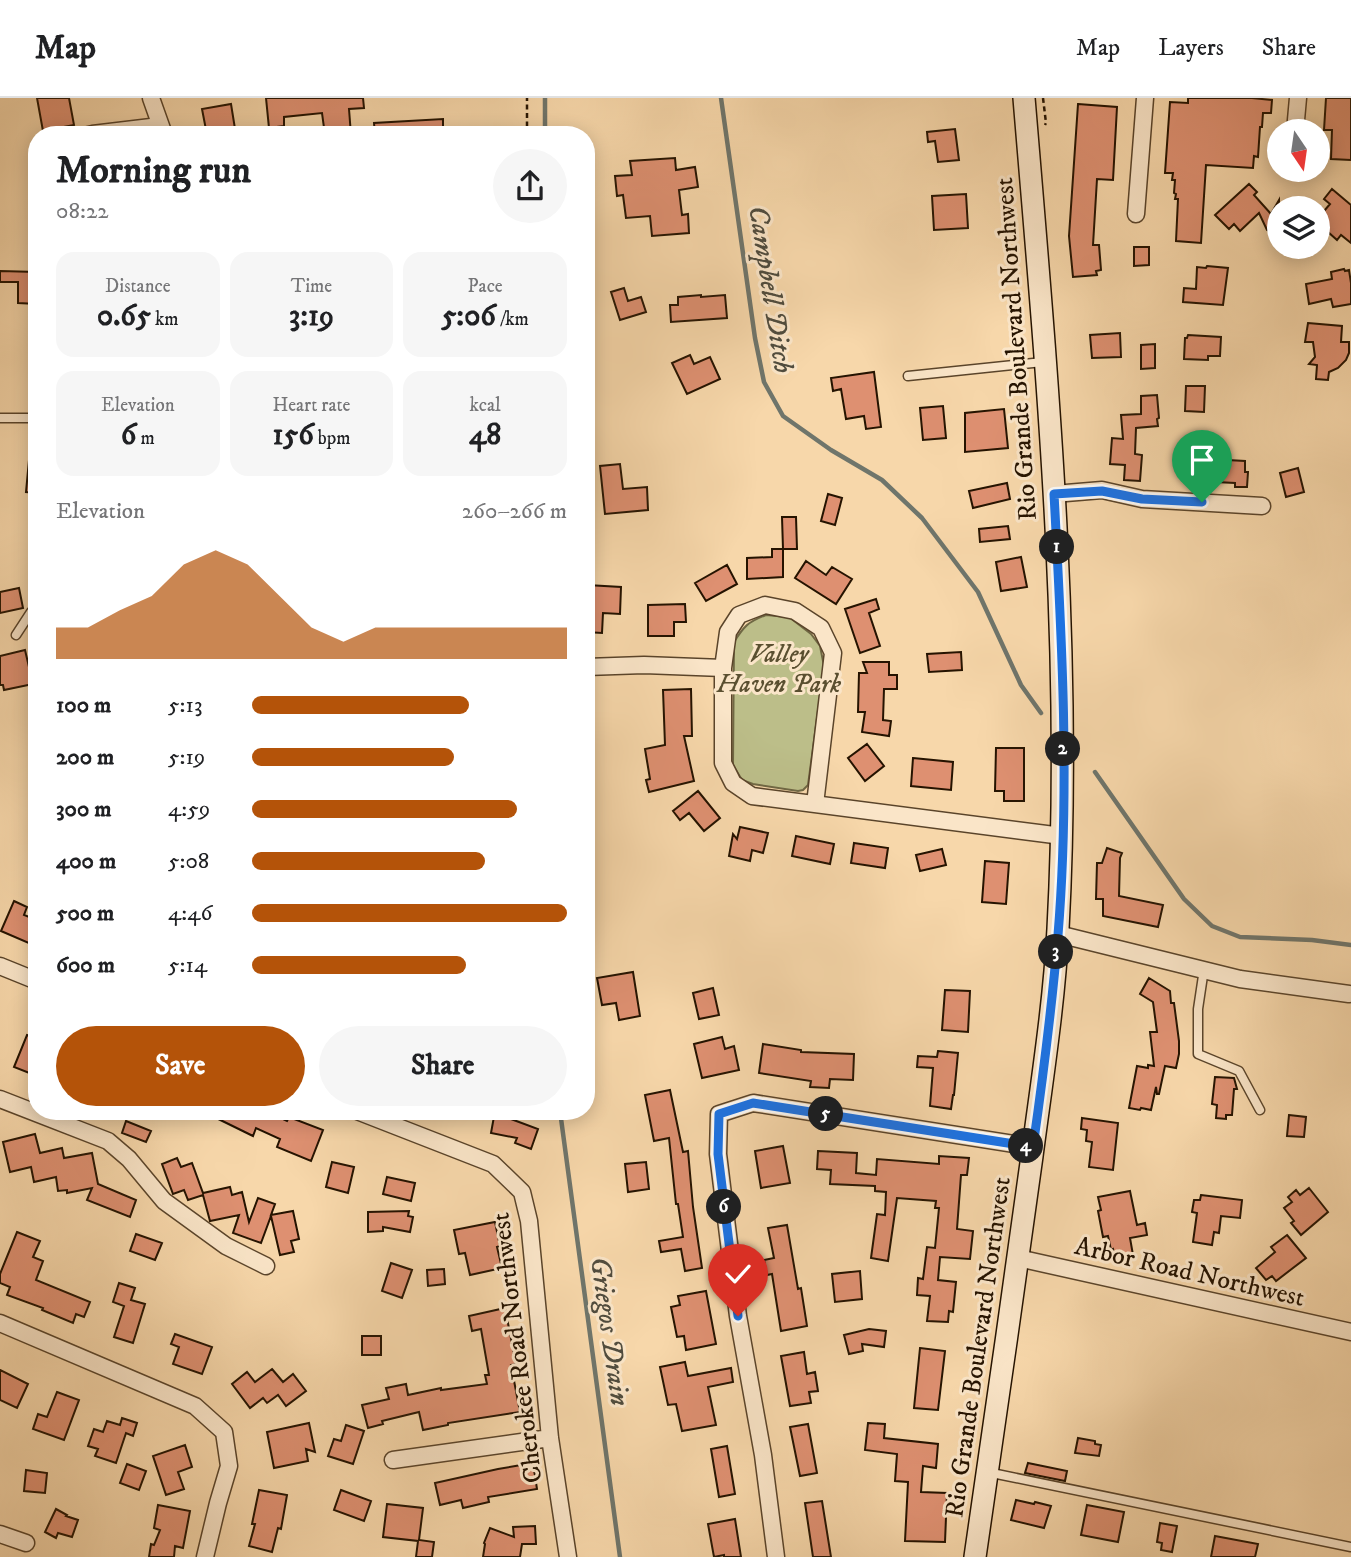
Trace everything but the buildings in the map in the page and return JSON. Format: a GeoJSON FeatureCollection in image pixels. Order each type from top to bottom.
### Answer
{"type":"FeatureCollection","features":[{"type":"Feature","properties":{"kind":"main road","name":"Rio Grande Boulevard Northwest"},"geometry":{"type":"LineString","coordinates":[[975,1557],[1047,1048],[1058,934],[1062,836],[1060,611],[1054,494],[1024,98]]}},
{"type":"Feature","properties":{"kind":"street"},"geometry":{"type":"LineString","coordinates":[[151,98],[160,126]]}},
{"type":"Feature","properties":{"kind":"street"},"geometry":{"type":"LineString","coordinates":[[1136,214],[1144,98]]}},
{"type":"Feature","properties":{"kind":"street"},"geometry":{"type":"LineString","coordinates":[[1297,119],[1298,98]]}},
{"type":"Feature","properties":{"kind":"street"},"geometry":{"type":"LineString","coordinates":[[1054,494],[1102,491],[1142,499],[1262,506]]}},
{"type":"Feature","properties":{"kind":"street"},"geometry":{"type":"LineString","coordinates":[[815,804],[833,653],[821,628],[795,611],[765,605],[739,615],[728,632],[723,668],[723,763],[733,783],[752,796],[1062,836]]}},
{"type":"Feature","properties":{"kind":"street"},"geometry":{"type":"LineString","coordinates":[[595,667],[644,665],[723,668]]}},
{"type":"Feature","properties":{"kind":"street"},"geometry":{"type":"LineString","coordinates":[[1058,934],[1240,979],[1349,994]]}},
{"type":"Feature","properties":{"kind":"street"},"geometry":{"type":"LineString","coordinates":[[0,966],[28,977]]}},
{"type":"Feature","properties":{"kind":"street"},"geometry":{"type":"LineString","coordinates":[[0,1099],[28,1110]]}},
{"type":"Feature","properties":{"kind":"street"},"geometry":{"type":"LineString","coordinates":[[776,1557],[763,1455],[738,1316],[718,1154],[719,1114],[753,1103],[1033,1147]]}},
{"type":"Feature","properties":{"kind":"street"},"geometry":{"type":"LineString","coordinates":[[54,1120],[108,1141],[129,1159],[164,1201],[226,1246],[266,1266]]}},
{"type":"Feature","properties":{"kind":"street","name":"Cherokee Road Northwest"},"geometry":{"type":"LineString","coordinates":[[380,1120],[493,1164],[522,1192],[529,1221],[550,1438],[568,1557]]}},
{"type":"Feature","properties":{"kind":"street","name":"Arbor Road Northwest"},"geometry":{"type":"LineString","coordinates":[[1018,1258],[1351,1332]]}},
{"type":"Feature","properties":{"kind":"street"},"geometry":{"type":"LineString","coordinates":[[0,1323],[195,1406],[224,1432],[229,1466],[205,1557]]}},
{"type":"Feature","properties":{"kind":"street"},"geometry":{"type":"LineString","coordinates":[[393,1460],[550,1438]]}},
{"type":"Feature","properties":{"kind":"street"},"geometry":{"type":"LineString","coordinates":[[0,1534],[26,1543]]}},
{"type":"Feature","properties":{"kind":"lane"},"geometry":{"type":"LineString","coordinates":[[908,376],[1045,362]]}},
{"type":"Feature","properties":{"kind":"lane"},"geometry":{"type":"LineString","coordinates":[[0,418],[28,418]]}},
{"type":"Feature","properties":{"kind":"lane"},"geometry":{"type":"LineString","coordinates":[[16,635],[28,617]]}},
{"type":"Feature","properties":{"kind":"lane"},"geometry":{"type":"LineString","coordinates":[[1203,969],[1198,1009],[1198,1054],[1240,1072],[1260,1110]]}},
{"type":"Feature","properties":{"kind":"lane"},"geometry":{"type":"LineString","coordinates":[[987,1472],[1351,1547]]}},
{"type":"Feature","properties":{"kind":"path"},"geometry":{"type":"LineString","coordinates":[[527,98],[527,126]]}},
{"type":"Feature","properties":{"kind":"path"},"geometry":{"type":"LineString","coordinates":[[1043,98],[1046,123]]}},
{"type":"Feature","properties":{"kind":"green space","name":"Valley Haven Park"},"geometry":{"type":"Polygon","coordinates":[[[766,615],[789,617],[811,634],[820,646],[824,666],[808,785],[798,791],[742,780],[733,765],[734,642],[747,625],[766,615]]]}},
{"type":"Feature","properties":{"kind":"waterway","name":"Griegos Drain"},"geometry":{"type":"LineString","coordinates":[[545,98],[545,126]]}},
{"type":"Feature","properties":{"kind":"waterway","name":"Campbell Ditch"},"geometry":{"type":"LineString","coordinates":[[721,98],[755,338],[764,382],[783,416],[831,450],[882,480],[922,518],[978,592],[1021,685],[1041,713]]}},
{"type":"Feature","properties":{"kind":"waterway","name":"Campbell Ditch"},"geometry":{"type":"LineString","coordinates":[[1095,772],[1184,899],[1212,926],[1240,937],[1312,940],[1351,945]]}},
{"type":"Feature","properties":{"kind":"waterway","name":"Griegos Drain"},"geometry":{"type":"LineString","coordinates":[[561,1120],[620,1557]]}},
{"type":"Feature","properties":{"kind":"route"},"geometry":{"type":"LineString","coordinates":[[738,1316],[718,1154],[719,1114],[753,1103],[1033,1147],[1047,1048],[1058,934],[1062,836],[1060,611],[1054,494],[1102,491],[1142,499],[1202,502]]}}]}
